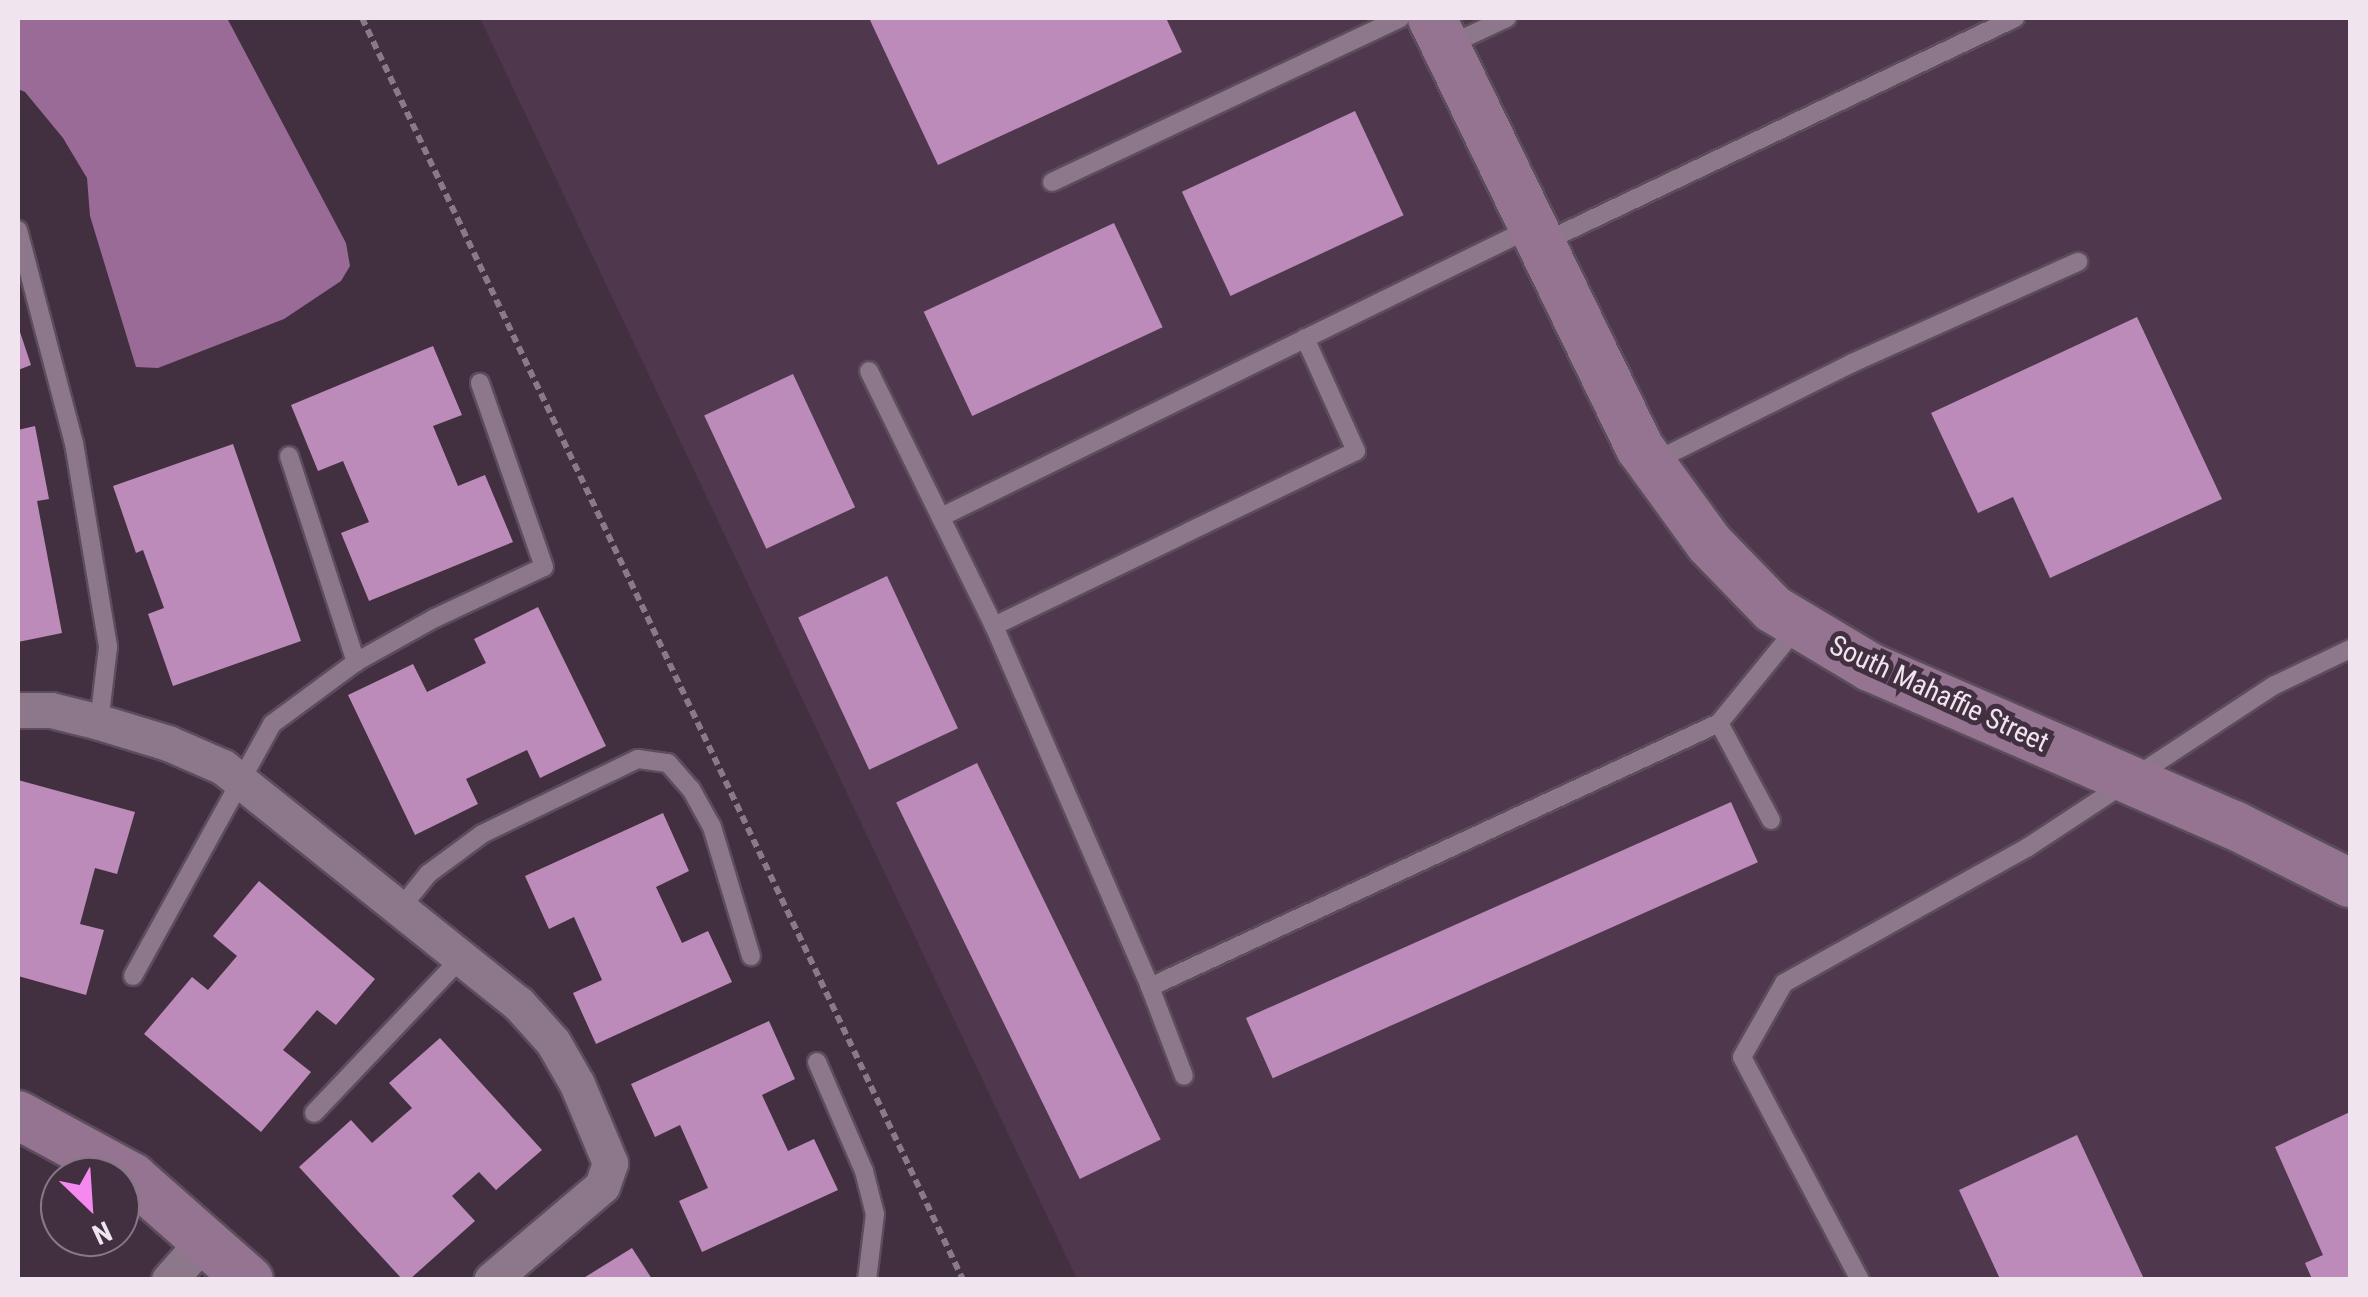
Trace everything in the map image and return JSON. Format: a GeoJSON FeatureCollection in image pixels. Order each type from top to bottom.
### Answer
{"type":"FeatureCollection","features":[{"type":"Feature","properties":{"kind":"street","name":"South Mahaffie Street"},"geometry":{"type":"LineString","coordinates":[[1439,32],[1651,463],[1709,543],[1774,608],[1870,668],[2133,782],[2350,884]]}},
{"type":"Feature","properties":{"kind":"street"},"geometry":{"type":"LineString","coordinates":[[18,710],[51,710],[168,743],[240,780],[518,1003],[553,1042],[610,1163],[602,1186],[492,1280]]}},
{"type":"Feature","properties":{"kind":"street"},"geometry":{"type":"LineString","coordinates":[[18,1115],[132,1177],[206,1238],[249,1280]]}},
{"type":"Feature","properties":{"kind":"street"},"geometry":{"type":"LineString","coordinates":[[169,1280],[206,1238]]}},
{"type":"Feature","properties":{"kind":"lane"},"geometry":{"type":"LineString","coordinates":[[1052,182],[1400,18]]}},
{"type":"Feature","properties":{"kind":"lane"},"geometry":{"type":"LineString","coordinates":[[1439,32],[1507,18]]}},
{"type":"Feature","properties":{"kind":"lane"},"geometry":{"type":"LineString","coordinates":[[941,517],[1305,338],[2014,18]]}},
{"type":"Feature","properties":{"kind":"lane"},"geometry":{"type":"LineString","coordinates":[[18,230],[74,443],[108,648],[99,722]]}},
{"type":"Feature","properties":{"kind":"lane"},"geometry":{"type":"LineString","coordinates":[[1651,463],[1852,363],[2078,262]]}},
{"type":"Feature","properties":{"kind":"lane"},"geometry":{"type":"LineString","coordinates":[[994,626],[1356,451],[1305,338]]}},
{"type":"Feature","properties":{"kind":"lane"},"geometry":{"type":"LineString","coordinates":[[869,371],[994,626],[1150,987],[1184,1076]]}},
{"type":"Feature","properties":{"kind":"lane"},"geometry":{"type":"LineString","coordinates":[[133,976],[272,724],[356,662],[434,618],[544,567],[480,383]]}},
{"type":"Feature","properties":{"kind":"lane"},"geometry":{"type":"LineString","coordinates":[[288,456],[356,662]]}},
{"type":"Feature","properties":{"kind":"lane"},"geometry":{"type":"LineString","coordinates":[[1150,987],[1719,723],[1799,625]]}},
{"type":"Feature","properties":{"kind":"lane"},"geometry":{"type":"LineString","coordinates":[[1860,1280],[1742,1057],[1784,983],[2028,848],[2275,686],[2350,649]]}},
{"type":"Feature","properties":{"kind":"lane"},"geometry":{"type":"LineString","coordinates":[[1719,723],[1772,820]]}},
{"type":"Feature","properties":{"kind":"lane"},"geometry":{"type":"LineString","coordinates":[[388,899],[482,834],[624,765],[638,760],[668,763],[691,789],[712,827],[750,956]]}},
{"type":"Feature","properties":{"kind":"lane"},"geometry":{"type":"LineString","coordinates":[[314,1113],[461,958]]}},
{"type":"Feature","properties":{"kind":"lane"},"geometry":{"type":"LineString","coordinates":[[817,1062],[864,1171],[875,1214],[868,1280]]}},
{"type":"Feature","properties":{"kind":"path"},"geometry":{"type":"LineString","coordinates":[[362,18],[963,1280]]}},
{"type":"Feature","properties":{"kind":"shaded area"},"geometry":{"type":"Polygon","coordinates":[[[18,18],[227,18],[346,243],[350,266],[341,281],[284,319],[158,368],[136,367],[90,216],[87,178],[63,138],[25,92],[18,89],[18,18]]]}},
{"type":"Feature","properties":{"kind":"shaded area"},"geometry":{"type":"Polygon","coordinates":[[[480,18],[2350,18],[2350,1279],[1077,1279],[480,18]]]}},
{"type":"Feature","properties":{"kind":"building"},"geometry":{"type":"Polygon","coordinates":[[[869,18],[1166,18],[1182,52],[938,165],[869,18]]]}},
{"type":"Feature","properties":{"kind":"building"},"geometry":{"type":"Polygon","coordinates":[[[1355,111],[1404,215],[1230,296],[1182,192],[1355,111]]]}},
{"type":"Feature","properties":{"kind":"building"},"geometry":{"type":"Polygon","coordinates":[[[1114,223],[1163,327],[972,416],[924,312],[1114,223]]]}},
{"type":"Feature","properties":{"kind":"building"},"geometry":{"type":"Polygon","coordinates":[[[2137,317],[2222,499],[2050,578],[2013,497],[1978,513],[1931,413],[2137,317]]]}},
{"type":"Feature","properties":{"kind":"building"},"geometry":{"type":"Polygon","coordinates":[[[18,326],[31,365],[18,370],[18,326]]]}},
{"type":"Feature","properties":{"kind":"building"},"geometry":{"type":"Polygon","coordinates":[[[433,346],[462,415],[433,426],[458,486],[485,475],[513,542],[369,601],[341,533],[369,522],[343,461],[318,471],[291,405],[433,346]]]}},
{"type":"Feature","properties":{"kind":"building"},"geometry":{"type":"Polygon","coordinates":[[[793,374],[855,507],[766,549],[704,415],[793,374]]]}},
{"type":"Feature","properties":{"kind":"building"},"geometry":{"type":"Polygon","coordinates":[[[35,426],[49,499],[37,501],[62,633],[18,642],[18,430],[35,426]]]}},
{"type":"Feature","properties":{"kind":"building"},"geometry":{"type":"Polygon","coordinates":[[[233,444],[301,641],[173,686],[148,614],[164,608],[143,550],[136,553],[113,486],[233,444]]]}},
{"type":"Feature","properties":{"kind":"building"},"geometry":{"type":"Polygon","coordinates":[[[887,576],[958,728],[869,770],[798,617],[887,576]]]}},
{"type":"Feature","properties":{"kind":"building"},"geometry":{"type":"Polygon","coordinates":[[[538,607],[606,746],[540,778],[527,750],[466,779],[478,804],[415,835],[348,695],[413,664],[427,692],[486,663],[474,639],[538,607]]]}},
{"type":"Feature","properties":{"kind":"building"},"geometry":{"type":"Polygon","coordinates":[[[977,763],[1161,1140],[1080,1179],[896,802],[977,763]]]}},
{"type":"Feature","properties":{"kind":"building"},"geometry":{"type":"Polygon","coordinates":[[[18,780],[135,812],[117,874],[95,868],[80,924],[104,930],[86,995],[18,976],[18,780]]]}},
{"type":"Feature","properties":{"kind":"building"},"geometry":{"type":"Polygon","coordinates":[[[1731,802],[1758,862],[1273,1078],[1246,1018],[1731,802]]]}},
{"type":"Feature","properties":{"kind":"building"},"geometry":{"type":"Polygon","coordinates":[[[663,813],[689,871],[656,887],[682,943],[708,931],[732,982],[596,1044],[573,993],[602,980],[574,917],[549,929],[525,876],[663,813]]]}},
{"type":"Feature","properties":{"kind":"building"},"geometry":{"type":"Polygon","coordinates":[[[259,881],[375,979],[336,1025],[317,1010],[283,1050],[311,1072],[261,1132],[144,1034],[192,977],[208,990],[237,956],[213,936],[259,881]]]}},
{"type":"Feature","properties":{"kind":"building"},"geometry":{"type":"Polygon","coordinates":[[[769,1021],[795,1079],[762,1095],[788,1151],[814,1139],[838,1190],[702,1252],[679,1201],[708,1188],[680,1125],[655,1137],[631,1084],[769,1021]]]}},
{"type":"Feature","properties":{"kind":"building"},"geometry":{"type":"Polygon","coordinates":[[[440,1038],[542,1150],[496,1190],[479,1172],[452,1196],[475,1221],[410,1279],[402,1279],[299,1167],[351,1120],[372,1143],[412,1108],[389,1083],[440,1038]]]}},
{"type":"Feature","properties":{"kind":"building"},"geometry":{"type":"Polygon","coordinates":[[[2350,1112],[2350,1279],[2312,1279],[2305,1263],[2323,1255],[2275,1147],[2350,1112]]]}},
{"type":"Feature","properties":{"kind":"building"},"geometry":{"type":"Polygon","coordinates":[[[2077,1135],[2144,1279],[2000,1279],[1959,1190],[2077,1135]]]}},
{"type":"Feature","properties":{"kind":"building"},"geometry":{"type":"Polygon","coordinates":[[[632,1248],[652,1279],[582,1279],[632,1248]]]}}]}
